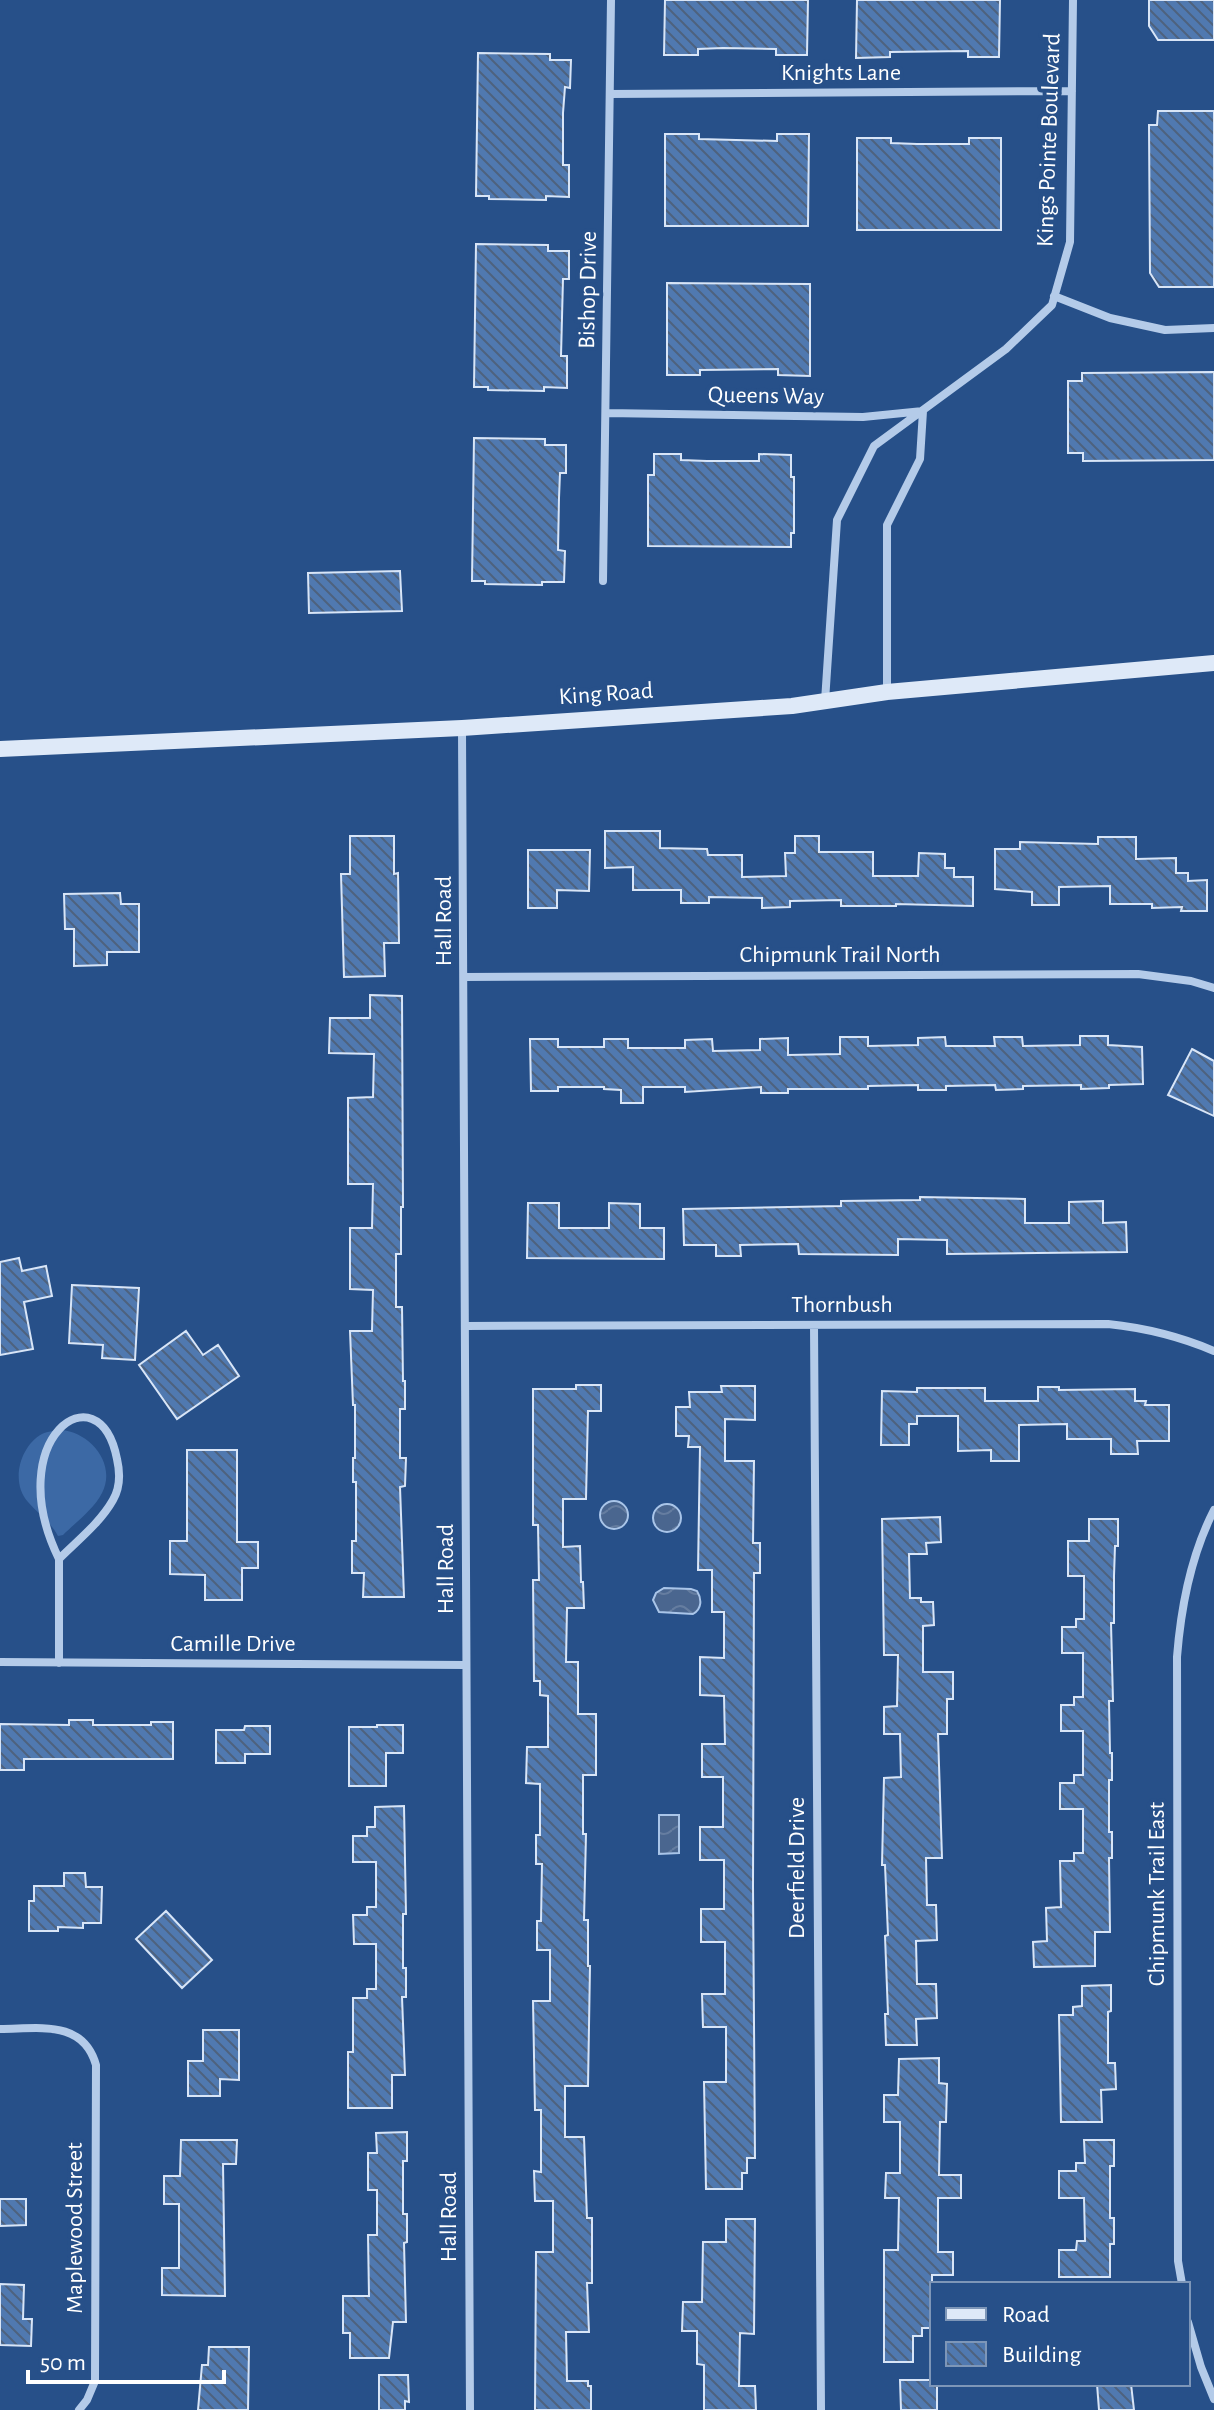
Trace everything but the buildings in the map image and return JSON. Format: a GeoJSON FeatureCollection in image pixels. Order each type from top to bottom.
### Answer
{"type":"FeatureCollection","features":[{"type":"Feature","properties":{"kind":"main road","name":"King Road"},"geometry":{"type":"LineString","coordinates":[[0,749],[462,728],[825,702],[887,692],[1214,663]]}},
{"type":"Feature","properties":{"kind":"street","name":"Bishop Drive"},"geometry":{"type":"LineString","coordinates":[[603,581],[611,0]]}},
{"type":"Feature","properties":{"kind":"street","name":"Kings Pointe Boulevard"},"geometry":{"type":"LineString","coordinates":[[825,702],[837,520],[874,446],[1006,349],[1052,305],[1070,242],[1073,0]]}},
{"type":"Feature","properties":{"kind":"street","name":"Knights Lane"},"geometry":{"type":"LineString","coordinates":[[610,94],[1072,91]]}},
{"type":"Feature","properties":{"kind":"street"},"geometry":{"type":"LineString","coordinates":[[1054,296],[1110,318],[1165,330],[1214,328]]}},
{"type":"Feature","properties":{"kind":"street"},"geometry":{"type":"LineString","coordinates":[[887,692],[887,525],[920,459],[923,411]]}},
{"type":"Feature","properties":{"kind":"street","name":"Queens Way"},"geometry":{"type":"LineString","coordinates":[[607,413],[863,417],[923,411]]}},
{"type":"Feature","properties":{"kind":"street","name":"Hall Road"},"geometry":{"type":"LineString","coordinates":[[462,728],[470,2410]]}},
{"type":"Feature","properties":{"kind":"street","name":"Chipmunk Trail North"},"geometry":{"type":"LineString","coordinates":[[464,977],[1138,974],[1191,981],[1214,988]]}},
{"type":"Feature","properties":{"kind":"street","name":"Thornbush"},"geometry":{"type":"LineString","coordinates":[[466,1326],[1108,1324],[1185,1338],[1214,1351]]}},
{"type":"Feature","properties":{"kind":"street","name":"Deerfield Drive"},"geometry":{"type":"LineString","coordinates":[[814,1325],[821,2410]]}},
{"type":"Feature","properties":{"kind":"street"},"geometry":{"type":"LineString","coordinates":[[58,1417],[77,1418],[99,1429],[115,1446],[120,1472],[115,1498],[102,1516],[59,1559],[59,1663]]}},
{"type":"Feature","properties":{"kind":"street","name":"Chipmunk Trail East"},"geometry":{"type":"LineString","coordinates":[[1182,2282],[1178,2261],[1177,1657],[1188,1582],[1198,1547],[1214,1510]]}},
{"type":"Feature","properties":{"kind":"street"},"geometry":{"type":"LineString","coordinates":[[48,1550],[59,1559]]}},
{"type":"Feature","properties":{"kind":"street","name":"Camille Drive"},"geometry":{"type":"LineString","coordinates":[[0,1662],[466,1665]]}},
{"type":"Feature","properties":{"kind":"street","name":"Maplewood Street"},"geometry":{"type":"LineString","coordinates":[[0,2029],[71,2033],[87,2044],[96,2065],[95,2381],[79,2410]]}},
{"type":"Feature","properties":{"kind":"street"},"geometry":{"type":"LineString","coordinates":[[1190,2329],[1214,2399]]}},
{"type":"Feature","properties":{"kind":"shaded area"},"geometry":{"type":"Polygon","coordinates":[[[61,1430],[82,1437],[98,1451],[106,1471],[106,1482],[94,1505],[63,1535],[58,1536],[23,1494],[19,1475],[23,1456],[34,1440],[44,1433],[61,1430]]]}},
{"type":"Feature","properties":{"kind":"water"},"geometry":{"type":"Polygon","coordinates":[[[614,1501],[624,1505],[628,1515],[624,1525],[614,1529],[604,1525],[600,1515],[604,1505],[614,1501]]]}},
{"type":"Feature","properties":{"kind":"water"},"geometry":{"type":"Polygon","coordinates":[[[667,1504],[677,1508],[681,1518],[677,1528],[667,1532],[657,1528],[653,1518],[657,1508],[667,1504]]]}},
{"type":"Feature","properties":{"kind":"water"},"geometry":{"type":"Polygon","coordinates":[[[664,1588],[697,1591],[700,1607],[693,1614],[659,1612],[653,1600],[656,1593],[664,1588]]]}},
{"type":"Feature","properties":{"kind":"water"},"geometry":{"type":"Polygon","coordinates":[[[659,1815],[679,1815],[679,1853],[659,1854],[659,1815]]]}}]}
